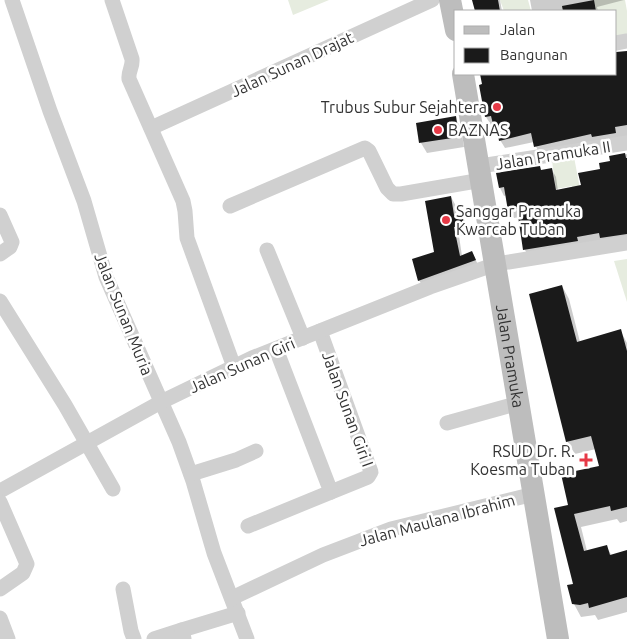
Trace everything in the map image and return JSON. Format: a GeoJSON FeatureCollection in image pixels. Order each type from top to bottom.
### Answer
{"type":"FeatureCollection","features":[{"type":"Feature","properties":{"kind":"main road"},"geometry":{"type":"LineString","coordinates":[[450,0],[454,20]]}},
{"type":"Feature","properties":{"kind":"main road","name":"Jalan Pramuka"},"geometry":{"type":"LineString","coordinates":[[463,75],[558,639]]}},
{"type":"Feature","properties":{"kind":"street","name":"Jalan Sunan Muria"},"geometry":{"type":"LineString","coordinates":[[12,0],[50,111],[86,207],[106,277],[191,474],[214,553],[238,613]]}},
{"type":"Feature","properties":{"kind":"street"},"geometry":{"type":"LineString","coordinates":[[112,0],[132,59],[128,73],[129,79],[182,201],[185,211],[187,238],[234,367]]}},
{"type":"Feature","properties":{"kind":"street","name":"Jalan Sunan Drajat"},"geometry":{"type":"LineString","coordinates":[[151,128],[432,0]]}},
{"type":"Feature","properties":{"kind":"street","name":"Jalan Pramuka II"},"geometry":{"type":"LineString","coordinates":[[230,206],[365,148],[369,151],[387,188],[393,194],[401,194],[481,173],[627,143]]}},
{"type":"Feature","properties":{"kind":"street"},"geometry":{"type":"LineString","coordinates":[[0,215],[12,242],[10,247],[0,254]]}},
{"type":"Feature","properties":{"kind":"street","name":"Jalan Sunan Giri"},"geometry":{"type":"LineString","coordinates":[[0,491],[161,402],[234,367],[430,287],[496,264],[627,243]]}},
{"type":"Feature","properties":{"kind":"street"},"geometry":{"type":"LineString","coordinates":[[267,250],[303,338]]}},
{"type":"Feature","properties":{"kind":"street"},"geometry":{"type":"LineString","coordinates":[[0,301],[41,365],[113,489]]}},
{"type":"Feature","properties":{"kind":"street","name":"Jalan Sunan Giri I"},"geometry":{"type":"LineString","coordinates":[[320,331],[371,472],[368,477],[331,492]]}},
{"type":"Feature","properties":{"kind":"street"},"geometry":{"type":"LineString","coordinates":[[248,526],[331,492],[276,349]]}},
{"type":"Feature","properties":{"kind":"street"},"geometry":{"type":"LineString","coordinates":[[447,423],[519,403]]}},
{"type":"Feature","properties":{"kind":"street"},"geometry":{"type":"LineString","coordinates":[[191,474],[236,460],[256,451]]}},
{"type":"Feature","properties":{"kind":"street","name":"Jalan Maulana Ibrahim"},"geometry":{"type":"LineString","coordinates":[[232,598],[323,555],[384,532],[412,523],[534,494]]}},
{"type":"Feature","properties":{"kind":"street"},"geometry":{"type":"LineString","coordinates":[[0,502],[27,564],[23,573],[0,589]]}},
{"type":"Feature","properties":{"kind":"street"},"geometry":{"type":"LineString","coordinates":[[123,589],[134,639]]}},
{"type":"Feature","properties":{"kind":"street"},"geometry":{"type":"LineString","coordinates":[[154,639],[183,635],[238,613],[247,639]]}},
{"type":"Feature","properties":{"kind":"street"},"geometry":{"type":"LineString","coordinates":[[0,618],[8,639]]}},
{"type":"Feature","properties":{"kind":"shaded area"},"geometry":{"type":"Polygon","coordinates":[[[288,0],[329,0],[293,15],[288,0]]]}},
{"type":"Feature","properties":{"kind":"shaded area"},"geometry":{"type":"Polygon","coordinates":[[[500,0],[528,0],[531,10],[504,10],[500,0]]]}},
{"type":"Feature","properties":{"kind":"shaded area"},"geometry":{"type":"Polygon","coordinates":[[[594,0],[625,0],[627,35],[617,38],[617,10],[596,10],[594,0]]]}},
{"type":"Feature","properties":{"kind":"shaded area"},"geometry":{"type":"Polygon","coordinates":[[[574,157],[582,199],[575,200],[572,186],[556,189],[552,161],[574,157]]]}},
{"type":"Feature","properties":{"kind":"shaded area"},"geometry":{"type":"Polygon","coordinates":[[[627,259],[627,302],[614,261],[627,259]]]}},
{"type":"Feature","properties":{"kind":"building"},"geometry":{"type":"Polygon","coordinates":[[[472,0],[498,0],[500,10],[475,10],[472,0]]]}},
{"type":"Feature","properties":{"kind":"building"},"geometry":{"type":"Polygon","coordinates":[[[594,0],[596,10],[563,10],[562,6],[594,0]]]}},
{"type":"Feature","properties":{"kind":"building"},"geometry":{"type":"Polygon","coordinates":[[[627,51],[627,125],[615,127],[616,133],[592,137],[591,134],[534,147],[531,133],[499,141],[491,116],[485,117],[479,85],[482,84],[480,75],[617,75],[617,52],[627,51]]]}},
{"type":"Feature","properties":{"kind":"building","name":"BAZNAS"},"geometry":{"type":"Polygon","coordinates":[[[456,116],[459,137],[419,143],[416,123],[456,116]]]}},
{"type":"Feature","properties":{"kind":"building"},"geometry":{"type":"Polygon","coordinates":[[[625,153],[627,158],[627,234],[600,238],[599,233],[577,237],[578,241],[523,250],[517,209],[508,211],[504,187],[499,188],[496,173],[540,166],[541,170],[552,168],[556,190],[581,185],[578,173],[600,169],[599,163],[610,161],[609,156],[625,153]]]}},
{"type":"Feature","properties":{"kind":"building"},"geometry":{"type":"Polygon","coordinates":[[[451,196],[454,215],[462,213],[464,226],[454,227],[460,256],[472,251],[476,260],[418,281],[412,259],[434,252],[425,201],[451,196]]]}},
{"type":"Feature","properties":{"kind":"building"},"geometry":{"type":"Polygon","coordinates":[[[562,285],[577,342],[621,329],[627,351],[627,507],[611,511],[610,506],[574,514],[584,551],[607,545],[610,555],[627,550],[627,597],[589,608],[588,603],[572,604],[567,585],[573,584],[554,508],[568,505],[561,474],[599,466],[591,436],[566,442],[529,294],[562,285]]]}},
{"type":"Feature","properties":{"kind":"place","name":"Trubus Subur Sejahtera"},"geometry":{"type":"Point","coordinates":[497,107]}},
{"type":"Feature","properties":{"kind":"place","name":"BAZNAS"},"geometry":{"type":"Point","coordinates":[438,130]}},
{"type":"Feature","properties":{"kind":"place","name":"Sanggar Pramuka Kwarcab Tuban"},"geometry":{"type":"Point","coordinates":[446,220]}},
{"type":"Feature","properties":{"kind":"place","name":"RSUD Dr. R. Koesma Tuban"},"geometry":{"type":"Point","coordinates":[586,460]}}]}
